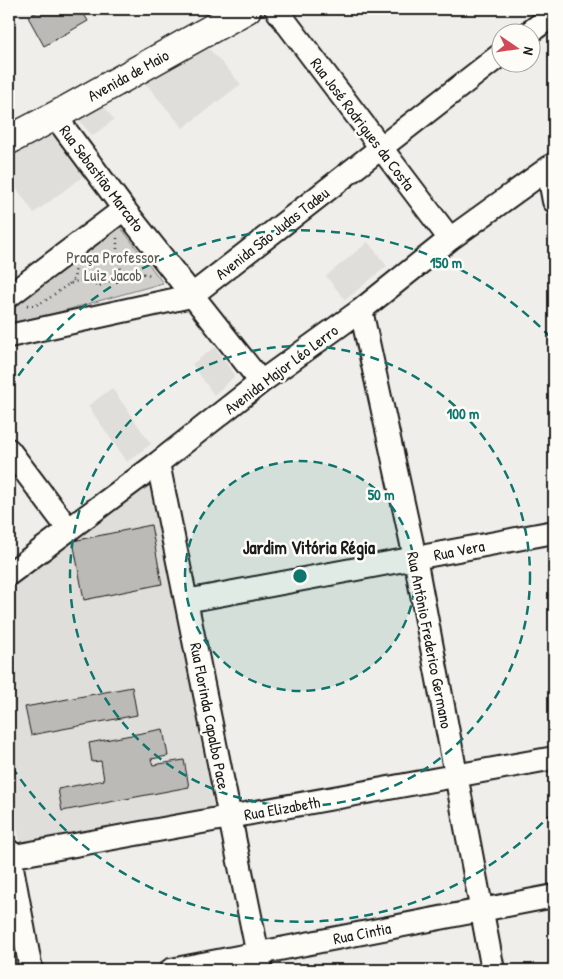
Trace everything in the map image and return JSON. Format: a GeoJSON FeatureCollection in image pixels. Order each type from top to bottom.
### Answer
{"type":"FeatureCollection","features":[{"type":"Feature","properties":{"kind":"main road","name":"Avenida de Maio"},"geometry":{"type":"LineString","coordinates":[[9,140],[247,9]]}},
{"type":"Feature","properties":{"kind":"street","name":"Rua José Rodrigues da Costa"},"geometry":{"type":"LineString","coordinates":[[276,9],[380,149],[450,239]]}},
{"type":"Feature","properties":{"kind":"street"},"geometry":{"type":"LineString","coordinates":[[540,24],[554,14]]}},
{"type":"Feature","properties":{"kind":"street","name":"Avenida São Judas Tadeu"},"geometry":{"type":"LineString","coordinates":[[9,336],[185,287],[380,149],[490,63]]}},
{"type":"Feature","properties":{"kind":"street","name":"Rua Sebastião Marcato"},"geometry":{"type":"LineString","coordinates":[[55,116],[118,213],[185,287],[261,382]]}},
{"type":"Feature","properties":{"kind":"street"},"geometry":{"type":"LineString","coordinates":[[551,166],[554,201]]}},
{"type":"Feature","properties":{"kind":"street","name":"Avenida Major Léo Lerro"},"geometry":{"type":"LineString","coordinates":[[9,574],[158,463],[261,382],[361,310],[450,239],[551,166]]}},
{"type":"Feature","properties":{"kind":"street"},"geometry":{"type":"LineString","coordinates":[[10,295],[118,213]]}},
{"type":"Feature","properties":{"kind":"street","name":"Rua Antônio Frederico Germano"},"geometry":{"type":"LineString","coordinates":[[361,310],[415,558],[493,970]]}},
{"type":"Feature","properties":{"kind":"street"},"geometry":{"type":"LineString","coordinates":[[9,450],[68,530]]}},
{"type":"Feature","properties":{"kind":"street","name":"Rua Florinda Capalbo Pace"},"geometry":{"type":"LineString","coordinates":[[158,463],[259,961]]}},
{"type":"Feature","properties":{"kind":"street","name":"Rua Vera"},"geometry":{"type":"LineString","coordinates":[[186,601],[554,532]]}},
{"type":"Feature","properties":{"kind":"street","name":"Rua Elizabeth"},"geometry":{"type":"LineString","coordinates":[[9,855],[554,758]]}},
{"type":"Feature","properties":{"kind":"street"},"geometry":{"type":"LineString","coordinates":[[9,855],[31,970]]}},
{"type":"Feature","properties":{"kind":"street","name":"Rua Cintia"},"geometry":{"type":"LineString","coordinates":[[171,970],[259,961],[481,910],[554,896]]}},
{"type":"Feature","properties":{"kind":"path"},"geometry":{"type":"LineString","coordinates":[[10,295],[21,304],[30,306],[44,301],[80,280],[99,286],[116,278],[121,270],[117,250],[118,213]]}},
{"type":"Feature","properties":{"kind":"path"},"geometry":{"type":"LineString","coordinates":[[121,270],[185,287]]}},
{"type":"Feature","properties":{"kind":"shaded area"},"geometry":{"type":"Polygon","coordinates":[[[202,41],[241,84],[183,128],[141,78],[202,41]]]}},
{"type":"Feature","properties":{"kind":"shaded area"},"geometry":{"type":"Polygon","coordinates":[[[100,100],[114,120],[92,136],[76,116],[100,100]]]}},
{"type":"Feature","properties":{"kind":"shaded area"},"geometry":{"type":"Polygon","coordinates":[[[51,130],[85,175],[34,213],[9,178],[9,151],[51,130]]]}},
{"type":"Feature","properties":{"kind":"shaded area"},"geometry":{"type":"Polygon","coordinates":[[[368,242],[387,266],[345,300],[326,276],[368,242]]]}},
{"type":"Feature","properties":{"kind":"shaded area"},"geometry":{"type":"Polygon","coordinates":[[[215,347],[234,374],[233,378],[214,395],[192,364],[215,347]]]}},
{"type":"Feature","properties":{"kind":"shaded area"},"geometry":{"type":"Polygon","coordinates":[[[112,388],[151,444],[127,462],[88,406],[112,388]]]}},
{"type":"Feature","properties":{"kind":"shaded area"},"geometry":{"type":"Polygon","coordinates":[[[151,482],[214,809],[20,842],[9,790],[9,588],[151,482]]]}},
{"type":"Feature","properties":{"kind":"green space","name":"Praça Professor Luiz Jacob"},"geometry":{"type":"Polygon","coordinates":[[[119,225],[163,283],[9,326],[9,308],[119,225]]]}},
{"type":"Feature","properties":{"kind":"building"},"geometry":{"type":"Polygon","coordinates":[[[42,9],[81,9],[88,21],[44,46],[28,17],[42,9]]]}},
{"type":"Feature","properties":{"kind":"building"},"geometry":{"type":"Polygon","coordinates":[[[151,525],[162,584],[84,600],[73,541],[151,525]]]}},
{"type":"Feature","properties":{"kind":"building"},"geometry":{"type":"Polygon","coordinates":[[[132,687],[137,715],[31,735],[25,707],[132,687]]]}},
{"type":"Feature","properties":{"kind":"building"},"geometry":{"type":"Polygon","coordinates":[[[163,729],[168,756],[151,759],[153,765],[184,760],[189,787],[62,811],[58,789],[104,780],[101,761],[92,762],[89,743],[163,729]]]}},
{"type":"Feature","properties":{"kind":"district","name":"Jardim Vitória Régia"},"geometry":{"type":"Point","coordinates":[309,547]}}]}
